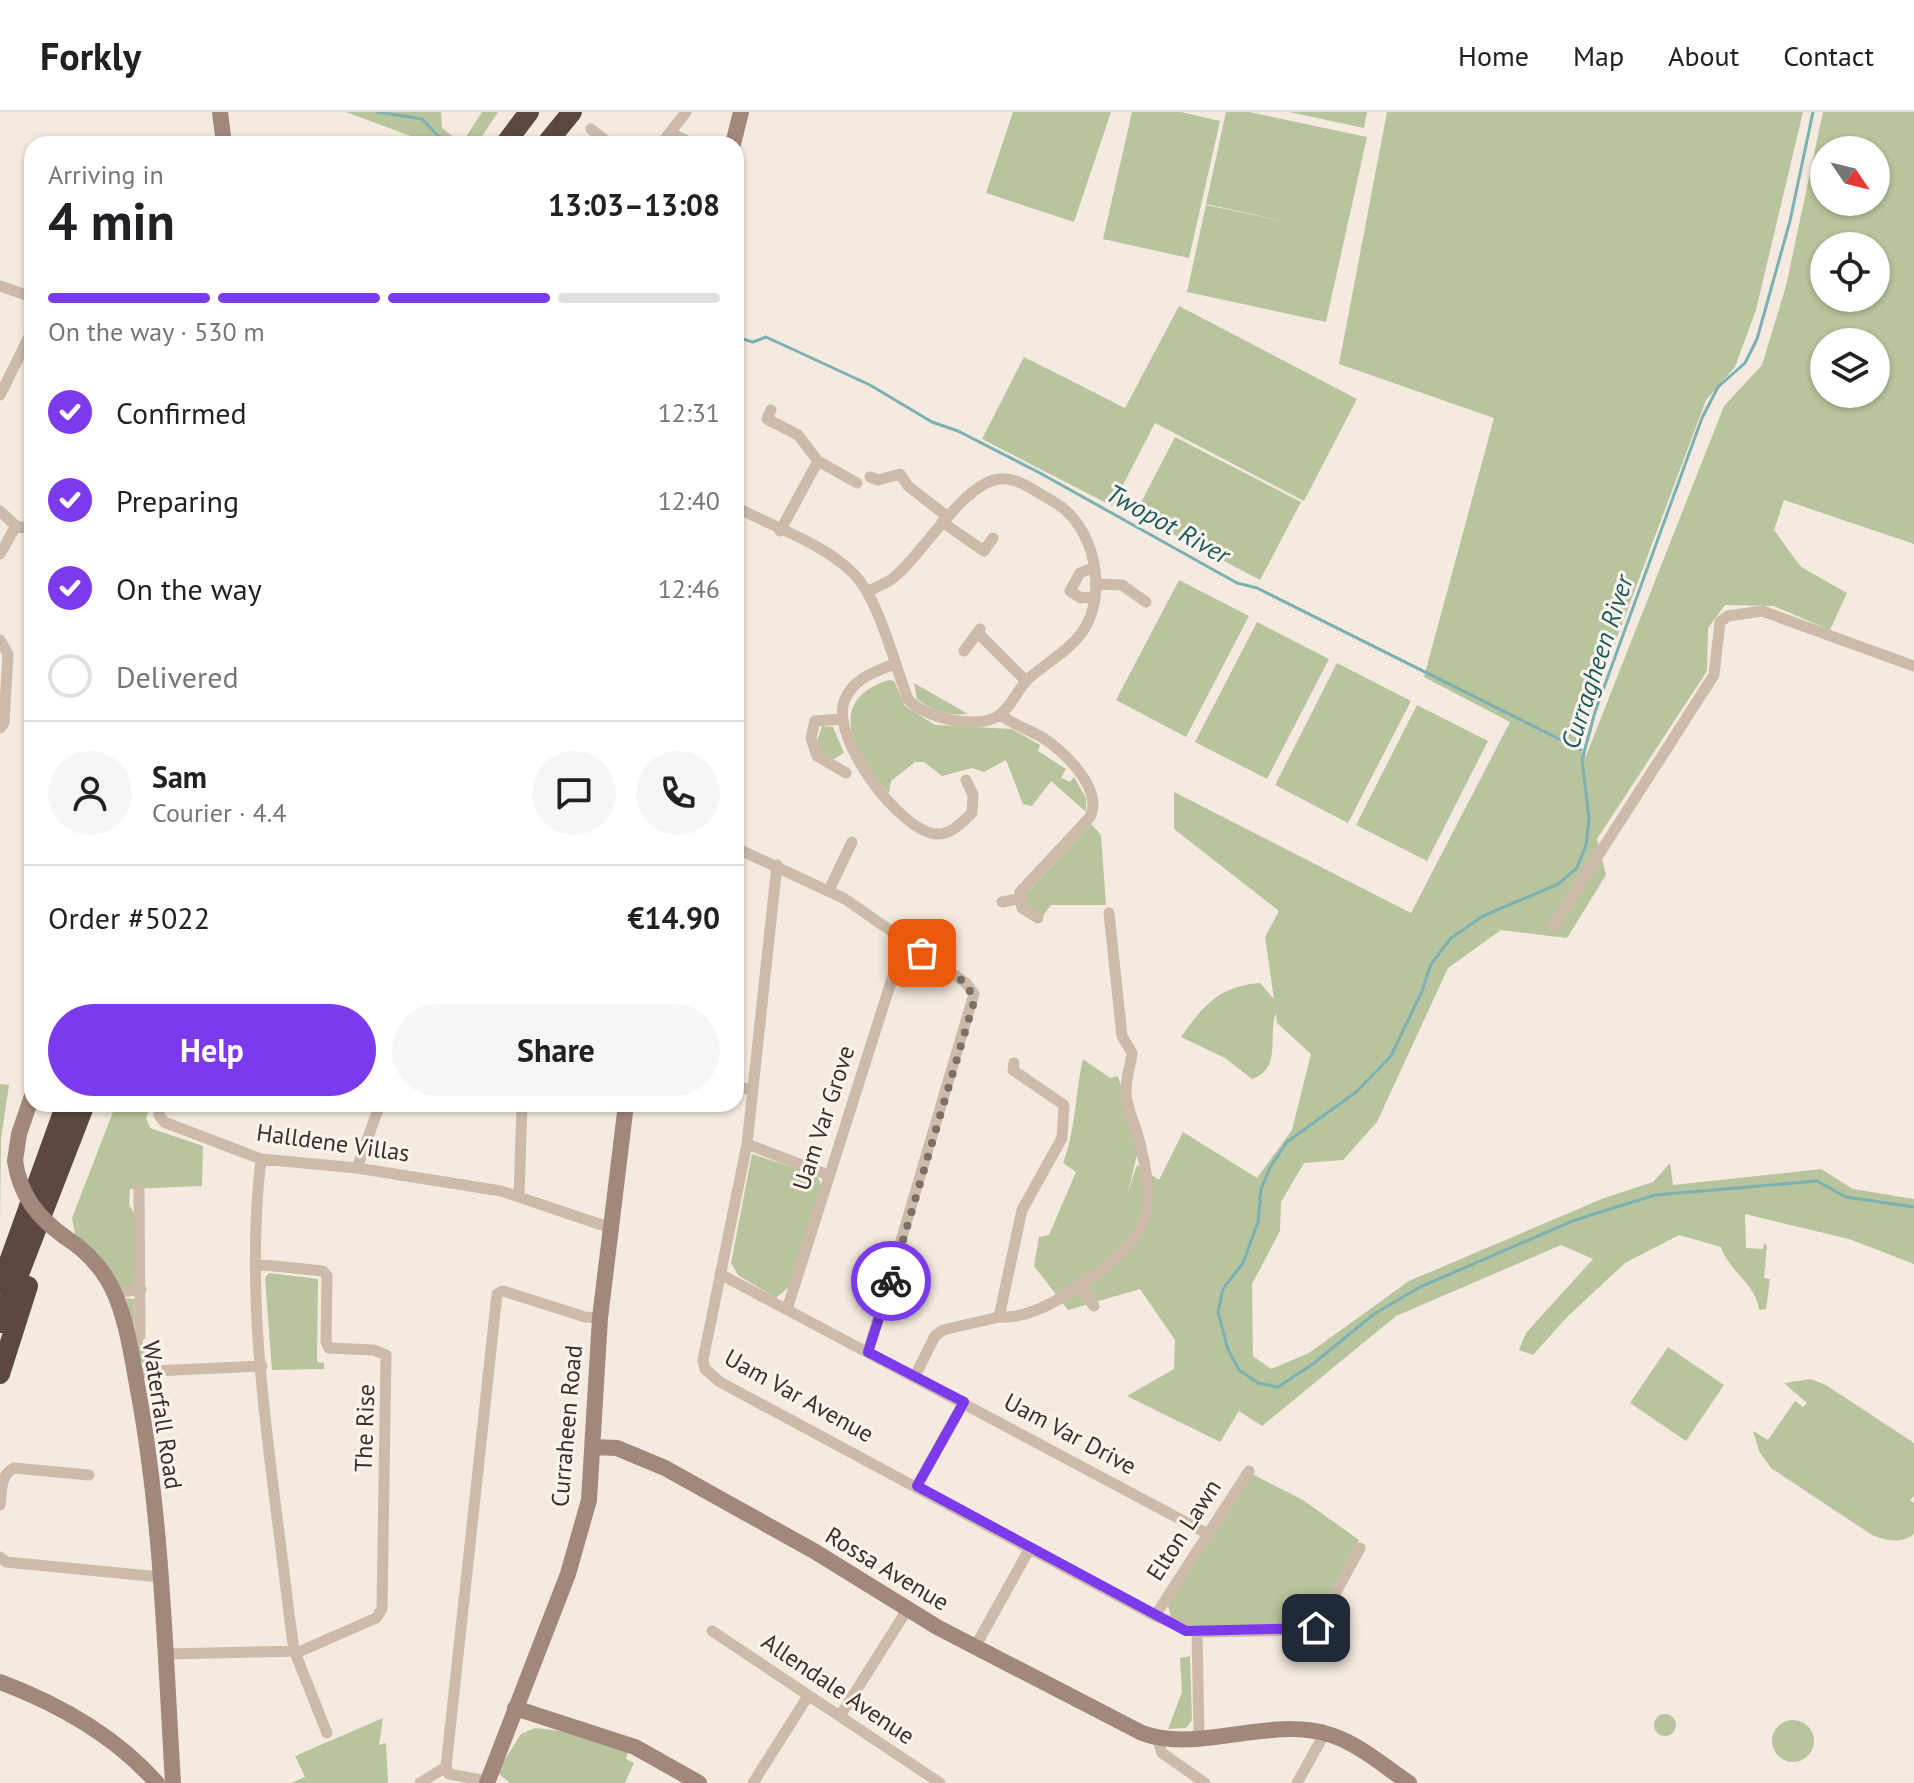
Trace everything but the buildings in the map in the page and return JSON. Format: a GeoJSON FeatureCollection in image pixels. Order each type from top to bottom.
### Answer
{"type":"FeatureCollection","features":[{"type":"Feature","properties":{"kind":"highway"},"geometry":{"type":"LineString","coordinates":[[500,136],[517,112]]}},
{"type":"Feature","properties":{"kind":"highway"},"geometry":{"type":"LineString","coordinates":[[511,136],[529,112]]}},
{"type":"Feature","properties":{"kind":"highway"},"geometry":{"type":"LineString","coordinates":[[540,136],[557,112]]}},
{"type":"Feature","properties":{"kind":"highway"},"geometry":{"type":"LineString","coordinates":[[552,136],[572,112]]}},
{"type":"Feature","properties":{"kind":"highway"},"geometry":{"type":"LineString","coordinates":[[0,1253],[61,1112]]}},
{"type":"Feature","properties":{"kind":"highway"},"geometry":{"type":"LineString","coordinates":[[0,1288],[61,1112]]}},
{"type":"Feature","properties":{"kind":"highway"},"geometry":{"type":"LineString","coordinates":[[0,1374],[82,1112]]}},
{"type":"Feature","properties":{"kind":"highway"},"geometry":{"type":"LineString","coordinates":[[0,1323],[66,1158]]}},
{"type":"Feature","properties":{"kind":"street"},"geometry":{"type":"LineString","coordinates":[[220,112],[223,136]]}},
{"type":"Feature","properties":{"kind":"street"},"geometry":{"type":"LineString","coordinates":[[668,136],[686,112]]}},
{"type":"Feature","properties":{"kind":"street"},"geometry":{"type":"LineString","coordinates":[[735,136],[741,112]]}},
{"type":"Feature","properties":{"kind":"street"},"geometry":{"type":"LineString","coordinates":[[591,129],[600,136]]}},
{"type":"Feature","properties":{"kind":"street"},"geometry":{"type":"LineString","coordinates":[[671,133],[677,136]]}},
{"type":"Feature","properties":{"kind":"street"},"geometry":{"type":"LineString","coordinates":[[0,286],[24,294]]}},
{"type":"Feature","properties":{"kind":"street"},"geometry":{"type":"LineString","coordinates":[[0,395],[24,347]]}},
{"type":"Feature","properties":{"kind":"street"},"geometry":{"type":"LineString","coordinates":[[771,410],[767,419],[798,435],[818,461],[857,483]]}},
{"type":"Feature","properties":{"kind":"street"},"geometry":{"type":"LineString","coordinates":[[780,531],[818,461]]}},
{"type":"Feature","properties":{"kind":"street"},"geometry":{"type":"LineString","coordinates":[[870,477],[878,480],[900,474],[945,520],[984,551],[993,538]]}},
{"type":"Feature","properties":{"kind":"street"},"geometry":{"type":"LineString","coordinates":[[744,511],[836,559],[867,592],[908,699],[925,713],[955,720],[991,720],[1001,715],[1026,681],[1085,628],[1095,584],[1090,547],[1074,516],[1014,480],[1000,478],[987,483],[945,520],[889,581],[867,592]]}},
{"type":"Feature","properties":{"kind":"street"},"geometry":{"type":"LineString","coordinates":[[0,511],[16,526],[24,528]]}},
{"type":"Feature","properties":{"kind":"street"},"geometry":{"type":"LineString","coordinates":[[0,554],[16,526]]}},
{"type":"Feature","properties":{"kind":"street"},"geometry":{"type":"LineString","coordinates":[[1092,568],[1080,573],[1070,591],[1081,598],[1093,597]]}},
{"type":"Feature","properties":{"kind":"street"},"geometry":{"type":"LineString","coordinates":[[1095,584],[1122,585],[1146,602]]}},
{"type":"Feature","properties":{"kind":"street"},"geometry":{"type":"LineString","coordinates":[[1553,926],[1714,675],[1720,622],[1728,616],[1762,611],[1914,666]]}},
{"type":"Feature","properties":{"kind":"street"},"geometry":{"type":"LineString","coordinates":[[964,651],[980,630],[1026,681]]}},
{"type":"Feature","properties":{"kind":"street"},"geometry":{"type":"LineString","coordinates":[[0,640],[8,654],[4,723],[0,728]]}},
{"type":"Feature","properties":{"kind":"street"},"geometry":{"type":"LineString","coordinates":[[894,664],[851,687],[843,702],[842,719],[847,738],[872,783],[924,830],[935,834],[949,832],[972,813],[974,798],[966,780]]}},
{"type":"Feature","properties":{"kind":"street"},"geometry":{"type":"LineString","coordinates":[[1001,715],[1062,753],[1085,782],[1093,802],[1090,817],[1035,874],[1018,899],[1002,902]]}},
{"type":"Feature","properties":{"kind":"street"},"geometry":{"type":"LineString","coordinates":[[842,719],[815,721],[811,738],[817,756],[846,773]]}},
{"type":"Feature","properties":{"kind":"street"},"geometry":{"type":"LineString","coordinates":[[829,890],[852,842]]}},
{"type":"Feature","properties":{"kind":"street"},"geometry":{"type":"LineString","coordinates":[[744,851],[829,890],[966,983],[974,994],[868,1352]]}},
{"type":"Feature","properties":{"kind":"street","name":"Uam Var Avenue"},"geometry":{"type":"LineString","coordinates":[[777,865],[747,1144],[703,1360],[711,1376],[1155,1616]]}},
{"type":"Feature","properties":{"kind":"street"},"geometry":{"type":"LineString","coordinates":[[1018,899],[1022,908],[1038,918]]}},
{"type":"Feature","properties":{"kind":"street"},"geometry":{"type":"LineString","coordinates":[[915,1376],[935,1336],[943,1330],[999,1317],[1011,1318],[1045,1306],[1080,1286],[1139,1235],[1146,1219],[1149,1193],[1125,1090],[1132,1053],[1122,1036],[1109,913]]}},
{"type":"Feature","properties":{"kind":"street","name":"Uam Var Grove"},"geometry":{"type":"LineString","coordinates":[[787,1309],[904,941]]}},
{"type":"Feature","properties":{"kind":"street"},"geometry":{"type":"LineString","coordinates":[[999,1317],[1022,1210],[1065,1127],[1064,1105],[1060,1099],[1013,1070],[1014,1063]]}},
{"type":"Feature","properties":{"kind":"street"},"geometry":{"type":"LineString","coordinates":[[744,1088],[753,1090]]}},
{"type":"Feature","properties":{"kind":"street","name":"Waterfall Road"},"geometry":{"type":"LineString","coordinates":[[27,1112],[15,1161],[28,1201],[45,1221],[97,1263],[115,1293],[135,1375],[146,1432],[168,1654],[173,1783]]}},
{"type":"Feature","properties":{"kind":"street","name":"Halldene Villas"},"geometry":{"type":"LineString","coordinates":[[159,1112],[164,1122],[261,1159],[357,1168],[519,1197],[611,1228]]}},
{"type":"Feature","properties":{"kind":"street"},"geometry":{"type":"LineString","coordinates":[[357,1168],[377,1112]]}},
{"type":"Feature","properties":{"kind":"street"},"geometry":{"type":"LineString","coordinates":[[519,1197],[522,1112]]}},
{"type":"Feature","properties":{"kind":"street","name":"Curraheen Road"},"geometry":{"type":"LineString","coordinates":[[487,1782],[568,1574],[589,1500],[600,1318],[625,1112]]}},
{"type":"Feature","properties":{"kind":"street"},"geometry":{"type":"LineString","coordinates":[[747,1144],[828,1175]]}},
{"type":"Feature","properties":{"kind":"street"},"geometry":{"type":"LineString","coordinates":[[261,1159],[255,1264],[262,1366],[294,1650],[327,1733]]}},
{"type":"Feature","properties":{"kind":"street"},"geometry":{"type":"LineString","coordinates":[[139,1190],[140,1336]]}},
{"type":"Feature","properties":{"kind":"street","name":"The Rise"},"geometry":{"type":"LineString","coordinates":[[168,1654],[301,1651],[376,1618],[382,1609],[386,1355],[374,1350],[329,1348],[326,1342],[327,1276],[323,1271],[255,1264]]}},
{"type":"Feature","properties":{"kind":"street","name":"Uam Var Drive"},"geometry":{"type":"LineString","coordinates":[[720,1274],[1208,1534]]}},
{"type":"Feature","properties":{"kind":"street"},"geometry":{"type":"LineString","coordinates":[[1080,1286],[1094,1306]]}},
{"type":"Feature","properties":{"kind":"street"},"geometry":{"type":"LineString","coordinates":[[115,1293],[141,1289]]}},
{"type":"Feature","properties":{"kind":"street"},"geometry":{"type":"LineString","coordinates":[[487,1782],[449,1774],[446,1767],[497,1294],[503,1291],[585,1317],[600,1318]]}},
{"type":"Feature","properties":{"kind":"street"},"geometry":{"type":"LineString","coordinates":[[135,1375],[153,1371],[262,1366]]}},
{"type":"Feature","properties":{"kind":"street"},"geometry":{"type":"LineString","coordinates":[[917,1486],[964,1402]]}},
{"type":"Feature","properties":{"kind":"street","name":"Rossa Avenue"},"geometry":{"type":"LineString","coordinates":[[593,1447],[620,1449],[665,1468],[814,1551],[907,1610],[1157,1737],[1278,1729],[1325,1733],[1352,1746],[1409,1783]]}},
{"type":"Feature","properties":{"kind":"street"},"geometry":{"type":"LineString","coordinates":[[0,1505],[3,1480],[7,1471],[14,1468],[89,1475]]}},
{"type":"Feature","properties":{"kind":"street","name":"Elton Lawn"},"geometry":{"type":"LineString","coordinates":[[1249,1471],[1155,1616],[1197,1632],[1316,1628],[1360,1548]]}},
{"type":"Feature","properties":{"kind":"street"},"geometry":{"type":"LineString","coordinates":[[975,1647],[1030,1548]]}},
{"type":"Feature","properties":{"kind":"street"},"geometry":{"type":"LineString","coordinates":[[0,1557],[6,1562],[160,1577]]}},
{"type":"Feature","properties":{"kind":"street"},"geometry":{"type":"LineString","coordinates":[[840,1716],[907,1610]]}},
{"type":"Feature","properties":{"kind":"street","name":"Allendale Avenue"},"geometry":{"type":"LineString","coordinates":[[712,1631],[940,1783]]}},
{"type":"Feature","properties":{"kind":"street"},"geometry":{"type":"LineString","coordinates":[[1197,1632],[1199,1736]]}},
{"type":"Feature","properties":{"kind":"street"},"geometry":{"type":"LineString","coordinates":[[0,1676],[7,1685],[83,1722],[157,1783]]}},
{"type":"Feature","properties":{"kind":"street"},"geometry":{"type":"LineString","coordinates":[[753,1783],[808,1696]]}},
{"type":"Feature","properties":{"kind":"street"},"geometry":{"type":"LineString","coordinates":[[515,1708],[637,1747],[697,1782]]}},
{"type":"Feature","properties":{"kind":"street"},"geometry":{"type":"LineString","coordinates":[[1297,1783],[1325,1733]]}},
{"type":"Feature","properties":{"kind":"street","name":"Rossa Avenue"},"geometry":{"type":"LineString","coordinates":[[1157,1737],[1162,1753],[1205,1783]]}},
{"type":"Feature","properties":{"kind":"street"},"geometry":{"type":"LineString","coordinates":[[145,1770],[163,1766],[171,1757]]}},
{"type":"Feature","properties":{"kind":"street"},"geometry":{"type":"LineString","coordinates":[[420,1783],[446,1767]]}},
{"type":"Feature","properties":{"kind":"green space"},"geometry":{"type":"Polygon","coordinates":[[[346,112],[441,112],[442,128],[453,136],[410,136],[346,112]]]}},
{"type":"Feature","properties":{"kind":"green space"},"geometry":{"type":"Polygon","coordinates":[[[482,112],[498,112],[482,136],[467,136],[482,112]]]}},
{"type":"Feature","properties":{"kind":"green space"},"geometry":{"type":"Polygon","coordinates":[[[1013,112],[1111,112],[1074,222],[986,193],[1013,112]]]}},
{"type":"Feature","properties":{"kind":"green space"},"geometry":{"type":"Polygon","coordinates":[[[1132,112],[1181,112],[1220,121],[1189,258],[1103,239],[1132,112]]]}},
{"type":"Feature","properties":{"kind":"green space"},"geometry":{"type":"Polygon","coordinates":[[[1226,112],[1249,112],[1367,137],[1326,322],[1187,292],[1206,205],[1292,223],[1206,204],[1226,112]]]}},
{"type":"Feature","properties":{"kind":"green space"},"geometry":{"type":"Polygon","coordinates":[[[1289,112],[1367,112],[1364,128],[1289,112]]]}},
{"type":"Feature","properties":{"kind":"green space"},"geometry":{"type":"Polygon","coordinates":[[[1387,112],[1803,112],[1756,310],[1735,367],[1706,400],[1576,747],[1586,756],[1724,406],[1762,365],[1786,286],[1810,173],[1810,216],[1890,216],[1890,136],[1818,136],[1823,112],[1914,112],[1914,544],[1784,500],[1774,530],[1801,567],[1847,593],[1830,630],[1774,606],[1725,605],[1708,628],[1707,671],[1597,839],[1606,875],[1567,938],[1501,930],[1448,968],[1377,1122],[1343,1160],[1304,1163],[1281,1202],[1280,1231],[1252,1284],[1253,1356],[1271,1369],[1309,1353],[1409,1281],[1604,1198],[1653,1182],[1670,1163],[1673,1185],[1821,1169],[1853,1189],[1914,1199],[1914,1264],[1849,1239],[1745,1214],[1746,1248],[1763,1249],[1764,1243],[1767,1246],[1764,1278],[1770,1279],[1766,1309],[1759,1310],[1753,1292],[1730,1264],[1721,1247],[1679,1235],[1625,1263],[1567,1317],[1533,1355],[1519,1350],[1526,1333],[1593,1259],[1561,1245],[1396,1316],[1262,1426],[1239,1411],[1220,1442],[1127,1396],[1174,1369],[1175,1340],[1140,1289],[1068,1310],[1034,1266],[1039,1237],[1049,1235],[1076,1172],[1063,1163],[1083,1059],[1110,1078],[1118,1076],[1138,1151],[1128,1192],[1137,1165],[1159,1180],[1183,1132],[1257,1178],[1292,1130],[1311,1054],[1277,1023],[1276,1013],[1271,1059],[1262,1074],[1252,1079],[1225,1058],[1181,1037],[1205,1007],[1233,988],[1260,983],[1274,999],[1265,937],[1279,911],[1174,829],[1174,792],[1411,913],[1510,722],[1424,677],[1494,418],[1339,364],[1387,112]]]}},
{"type":"Feature","properties":{"kind":"green space"},"geometry":{"type":"Polygon","coordinates":[[[1179,306],[1357,399],[1304,501],[1155,423],[1112,506],[982,439],[1024,357],[1125,408],[1179,306]]]}},
{"type":"Feature","properties":{"kind":"green space"},"geometry":{"type":"Polygon","coordinates":[[[1175,437],[1301,502],[1260,580],[1135,514],[1175,437]]]}},
{"type":"Feature","properties":{"kind":"green space"},"geometry":{"type":"Polygon","coordinates":[[[1179,580],[1249,616],[1186,737],[1116,700],[1179,580]]]}},
{"type":"Feature","properties":{"kind":"green space"},"geometry":{"type":"Polygon","coordinates":[[[1257,622],[1329,659],[1267,779],[1195,742],[1257,622]]]}},
{"type":"Feature","properties":{"kind":"green space"},"geometry":{"type":"Polygon","coordinates":[[[1337,663],[1411,701],[1348,823],[1275,785],[1337,663]]]}},
{"type":"Feature","properties":{"kind":"green space"},"geometry":{"type":"Polygon","coordinates":[[[889,680],[894,681],[905,706],[935,725],[1012,729],[1040,745],[1038,751],[1066,769],[1061,778],[1070,782],[1074,777],[1086,798],[1086,812],[1051,781],[1032,806],[1023,804],[1006,760],[984,772],[972,768],[942,776],[924,762],[915,762],[891,781],[889,793],[857,747],[851,715],[856,701],[868,689],[889,680]]]}},
{"type":"Feature","properties":{"kind":"green space"},"geometry":{"type":"Polygon","coordinates":[[[914,683],[968,714],[947,713],[929,707],[917,699],[914,683]]]}},
{"type":"Feature","properties":{"kind":"green space"},"geometry":{"type":"Polygon","coordinates":[[[1417,705],[1488,741],[1427,861],[1356,825],[1417,705]]]}},
{"type":"Feature","properties":{"kind":"green space"},"geometry":{"type":"Polygon","coordinates":[[[822,726],[833,727],[844,753],[832,760],[822,755],[817,741],[822,726]]]}},
{"type":"Feature","properties":{"kind":"green space"},"geometry":{"type":"Polygon","coordinates":[[[1091,824],[1101,835],[1106,905],[1051,905],[1043,916],[1025,906],[1023,897],[1091,824]]]}},
{"type":"Feature","properties":{"kind":"green space"},"geometry":{"type":"Polygon","coordinates":[[[0,1084],[9,1085],[1,1139],[0,1221],[0,1084]]]}},
{"type":"Feature","properties":{"kind":"green space"},"geometry":{"type":"Polygon","coordinates":[[[113,1112],[149,1112],[146,1118],[150,1128],[203,1146],[202,1186],[130,1189],[129,1205],[136,1216],[134,1284],[122,1289],[101,1258],[75,1234],[72,1218],[113,1112]]]}},
{"type":"Feature","properties":{"kind":"green space"},"geometry":{"type":"Polygon","coordinates":[[[752,1154],[813,1174],[821,1186],[789,1287],[776,1298],[738,1275],[731,1263],[752,1154]]]}},
{"type":"Feature","properties":{"kind":"green space"},"geometry":{"type":"Polygon","coordinates":[[[269,1273],[318,1279],[317,1362],[324,1363],[324,1369],[272,1370],[265,1278],[269,1273]]]}},
{"type":"Feature","properties":{"kind":"green space"},"geometry":{"type":"Polygon","coordinates":[[[126,1298],[134,1299],[134,1336],[142,1341],[149,1362],[139,1364],[126,1298]]]}},
{"type":"Feature","properties":{"kind":"green space"},"geometry":{"type":"Polygon","coordinates":[[[1668,1347],[1724,1385],[1686,1441],[1630,1403],[1668,1347]]]}},
{"type":"Feature","properties":{"kind":"green space"},"geometry":{"type":"Polygon","coordinates":[[[1811,1379],[1826,1385],[1914,1443],[1914,1496],[1910,1500],[1914,1503],[1914,1534],[1894,1540],[1872,1535],[1771,1468],[1759,1451],[1753,1431],[1768,1440],[1795,1401],[1803,1407],[1807,1403],[1784,1383],[1811,1379]]]}},
{"type":"Feature","properties":{"kind":"green space"},"geometry":{"type":"Polygon","coordinates":[[[1252,1474],[1303,1500],[1359,1540],[1316,1619],[1311,1625],[1200,1629],[1171,1617],[1168,1606],[1252,1474]]]}},
{"type":"Feature","properties":{"kind":"green space"},"geometry":{"type":"Polygon","coordinates":[[[1190,1656],[1192,1720],[1186,1728],[1168,1729],[1182,1692],[1180,1658],[1190,1656]]]}},
{"type":"Feature","properties":{"kind":"green space"},"geometry":{"type":"Polygon","coordinates":[[[1665,1714],[1673,1717],[1676,1725],[1673,1733],[1665,1736],[1657,1733],[1654,1725],[1657,1717],[1665,1714]]]}},
{"type":"Feature","properties":{"kind":"green space"},"geometry":{"type":"Polygon","coordinates":[[[383,1718],[379,1745],[386,1743],[388,1783],[291,1783],[305,1777],[295,1756],[383,1718]]]}},
{"type":"Feature","properties":{"kind":"green space"},"geometry":{"type":"Polygon","coordinates":[[[1793,1720],[1808,1726],[1814,1741],[1808,1756],[1793,1762],[1778,1756],[1772,1741],[1778,1726],[1793,1720]]]}},
{"type":"Feature","properties":{"kind":"green space"},"geometry":{"type":"Polygon","coordinates":[[[535,1728],[561,1731],[628,1751],[626,1759],[634,1763],[625,1783],[510,1783],[497,1772],[521,1734],[535,1728]]]}},
{"type":"Feature","properties":{"kind":"waterway"},"geometry":{"type":"LineString","coordinates":[[378,112],[422,119],[438,136]]}},
{"type":"Feature","properties":{"kind":"waterway","name":"Curragheen River"},"geometry":{"type":"LineString","coordinates":[[1813,112],[1790,221],[1757,339],[1745,363],[1718,387],[1702,418],[1595,712],[1582,760],[1589,818],[1586,845],[1577,868],[1558,884],[1483,916],[1451,938],[1431,964],[1422,991],[1391,1056],[1356,1092],[1287,1142],[1271,1166],[1261,1189],[1258,1222],[1243,1263],[1223,1289],[1218,1312],[1228,1350],[1239,1370],[1258,1383],[1278,1387],[1313,1364],[1374,1314],[1420,1287],[1575,1220],[1655,1195],[1817,1181],[1846,1197],[1914,1207]]}},
{"type":"Feature","properties":{"kind":"waterway","name":"Twopot River"},"geometry":{"type":"LineString","coordinates":[[744,339],[753,342],[766,337],[870,385],[932,422],[958,431],[1040,473],[1237,583],[1257,588],[1581,750]]}},
{"type":"Feature","properties":{"kind":"way so far"},"geometry":{"type":"LineString","coordinates":[[891,1281],[973,1005],[974,994],[966,983],[922,953]]}},
{"type":"Feature","properties":{"kind":"route"},"geometry":{"type":"LineString","coordinates":[[891,1281],[868,1352],[964,1402],[917,1486],[1186,1631],[1306,1631],[1316,1628]]}}]}
